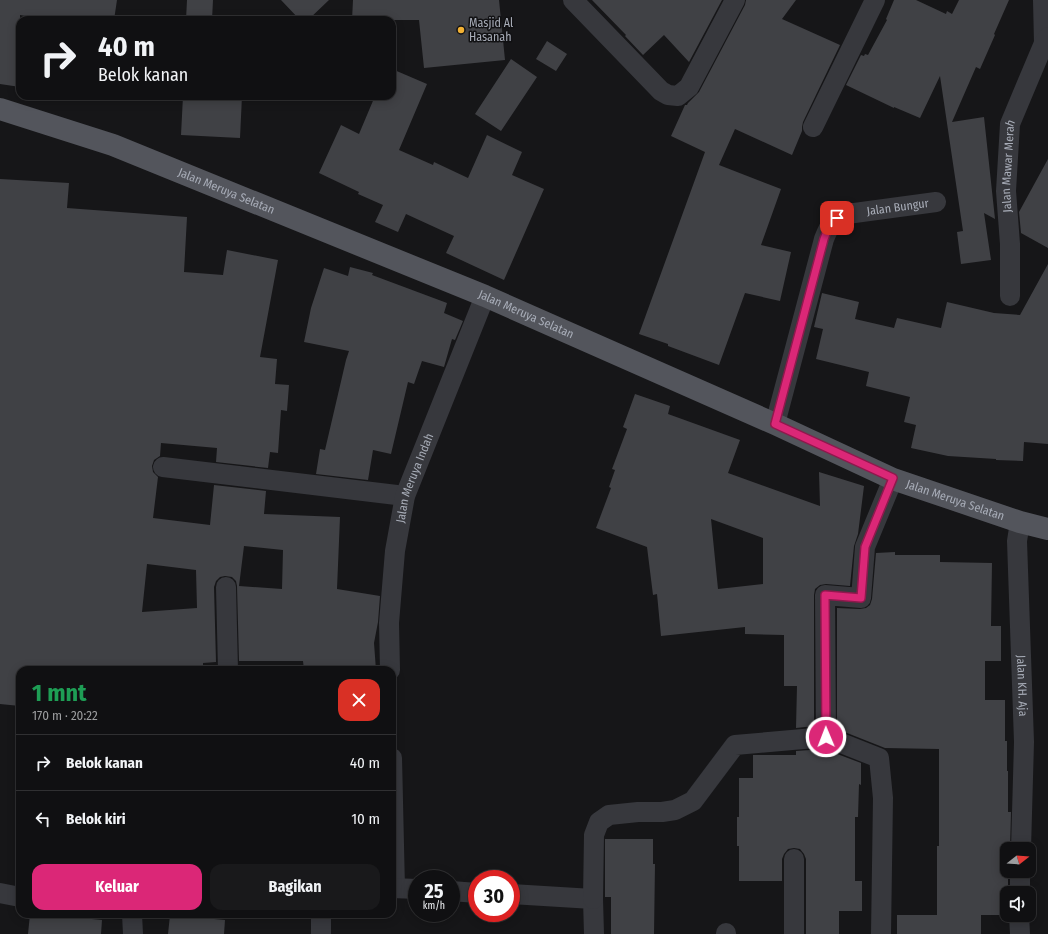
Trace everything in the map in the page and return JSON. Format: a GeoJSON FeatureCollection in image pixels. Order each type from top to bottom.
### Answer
{"type":"FeatureCollection","features":[{"type":"Feature","properties":{"kind":"main road","name":"Jalan Meruya Selatan"},"geometry":{"type":"LineString","coordinates":[[0,109],[113,145],[485,296],[775,424],[893,478],[1020,522],[1048,529]]}},
{"type":"Feature","properties":{"kind":"street"},"geometry":{"type":"LineString","coordinates":[[573,0],[661,92],[668,95],[678,96],[689,87],[735,0]]}},
{"type":"Feature","properties":{"kind":"street"},"geometry":{"type":"LineString","coordinates":[[813,127],[875,0]]}},
{"type":"Feature","properties":{"kind":"street","name":"Jalan Mawar Merah"},"geometry":{"type":"LineString","coordinates":[[1010,296],[1010,244],[1006,191],[1010,124],[1046,40],[1043,0]]}},
{"type":"Feature","properties":{"kind":"street","name":"Jalan Bungur"},"geometry":{"type":"LineString","coordinates":[[775,424],[824,239],[829,226],[837,218],[847,214],[936,202]]}},
{"type":"Feature","properties":{"kind":"street","name":"Jalan Meruya Indah"},"geometry":{"type":"LineString","coordinates":[[390,666],[389,623],[394,558],[404,496],[485,296]]}},
{"type":"Feature","properties":{"kind":"street"},"geometry":{"type":"LineString","coordinates":[[163,467],[404,496]]}},
{"type":"Feature","properties":{"kind":"street"},"geometry":{"type":"LineString","coordinates":[[826,737],[825,595],[861,598],[865,547],[893,478]]}},
{"type":"Feature","properties":{"kind":"street","name":"Jalan KH. Aja"},"geometry":{"type":"LineString","coordinates":[[1020,522],[1017,541],[1024,742],[1021,842]]}},
{"type":"Feature","properties":{"kind":"street"},"geometry":{"type":"LineString","coordinates":[[226,587],[228,666]]}},
{"type":"Feature","properties":{"kind":"street"},"geometry":{"type":"LineString","coordinates":[[594,934],[594,835],[599,822],[609,815],[675,810],[693,801],[735,745],[826,737],[879,758],[883,798],[881,934]]}},
{"type":"Feature","properties":{"kind":"street"},"geometry":{"type":"LineString","coordinates":[[794,859],[794,934]]}},
{"type":"Feature","properties":{"kind":"street"},"geometry":{"type":"LineString","coordinates":[[396,888],[408,889]]}},
{"type":"Feature","properties":{"kind":"street"},"geometry":{"type":"LineString","coordinates":[[0,894],[16,896]]}},
{"type":"Feature","properties":{"kind":"street"},"geometry":{"type":"LineString","coordinates":[[520,895],[593,899]]}},
{"type":"Feature","properties":{"kind":"street"},"geometry":{"type":"LineString","coordinates":[[132,918],[133,934]]}},
{"type":"Feature","properties":{"kind":"street"},"geometry":{"type":"LineString","coordinates":[[321,918],[321,934]]}},
{"type":"Feature","properties":{"kind":"street"},"geometry":{"type":"LineString","coordinates":[[1019,922],[1020,934]]}},
{"type":"Feature","properties":{"kind":"building"},"geometry":{"type":"Polygon","coordinates":[[[0,0],[117,0],[115,16],[16,16],[16,86],[0,84],[0,0]]]}},
{"type":"Feature","properties":{"kind":"building"},"geometry":{"type":"Polygon","coordinates":[[[187,0],[213,0],[212,16],[186,16],[187,0]]]}},
{"type":"Feature","properties":{"kind":"building"},"geometry":{"type":"Polygon","coordinates":[[[281,0],[329,0],[312,16],[296,16],[281,0]]]}},
{"type":"Feature","properties":{"kind":"building","name":"Masjid Al Hasanah"},"geometry":{"type":"Polygon","coordinates":[[[353,0],[499,0],[505,60],[424,68],[419,20],[396,20],[396,16],[352,16],[353,0]]]}},
{"type":"Feature","properties":{"kind":"building"},"geometry":{"type":"Polygon","coordinates":[[[592,0],[722,0],[689,62],[664,35],[643,55],[592,0]]]}},
{"type":"Feature","properties":{"kind":"building"},"geometry":{"type":"Polygon","coordinates":[[[746,0],[796,0],[782,19],[840,45],[803,122],[802,131],[792,155],[735,129],[719,165],[781,189],[761,245],[791,252],[780,301],[745,293],[719,365],[639,334],[705,152],[671,136],[685,105],[687,105],[699,92],[745,5],[746,0]]]}},
{"type":"Feature","properties":{"kind":"building"},"geometry":{"type":"Polygon","coordinates":[[[894,0],[916,0],[946,14],[947,11],[952,14],[959,0],[1009,0],[980,69],[976,67],[952,122],[984,117],[995,219],[984,213],[991,260],[961,264],[957,232],[963,231],[940,76],[920,118],[894,108],[846,85],[861,55],[868,55],[887,20],[886,19],[894,0]]]}},
{"type":"Feature","properties":{"kind":"building"},"geometry":{"type":"Polygon","coordinates":[[[547,41],[567,54],[556,71],[536,59],[547,41]]]}},
{"type":"Feature","properties":{"kind":"building"},"geometry":{"type":"Polygon","coordinates":[[[511,59],[537,77],[501,131],[475,114],[511,59]]]}},
{"type":"Feature","properties":{"kind":"building"},"geometry":{"type":"Polygon","coordinates":[[[396,71],[427,84],[399,150],[433,165],[434,162],[468,178],[487,135],[522,152],[512,175],[544,189],[504,280],[446,253],[454,236],[406,214],[398,232],[375,222],[383,205],[358,194],[359,192],[319,173],[341,125],[359,134],[373,100],[396,100],[396,71]]]}},
{"type":"Feature","properties":{"kind":"building"},"geometry":{"type":"Polygon","coordinates":[[[183,100],[242,100],[240,138],[181,135],[183,100]]]}},
{"type":"Feature","properties":{"kind":"building"},"geometry":{"type":"Polygon","coordinates":[[[1048,159],[1048,248],[1021,233],[1019,212],[1048,159]]]}},
{"type":"Feature","properties":{"kind":"building"},"geometry":{"type":"Polygon","coordinates":[[[0,179],[69,183],[67,208],[187,217],[184,272],[223,275],[227,250],[278,260],[260,357],[277,359],[275,384],[289,385],[287,411],[281,410],[278,453],[270,452],[268,468],[216,462],[217,448],[161,443],[160,456],[154,460],[152,466],[153,472],[158,477],[153,518],[210,525],[214,485],[266,491],[264,514],[340,517],[337,589],[380,596],[378,622],[374,643],[376,666],[304,666],[303,661],[239,661],[237,586],[236,581],[232,577],[225,576],[220,577],[216,581],[214,587],[216,662],[203,663],[203,666],[16,666],[16,706],[0,704],[0,179]],[[244,546],[239,586],[282,589],[283,550],[244,546]],[[147,564],[142,612],[197,608],[196,570],[147,564]]]}},
{"type":"Feature","properties":{"kind":"building"},"geometry":{"type":"Polygon","coordinates":[[[1048,264],[1048,444],[1024,442],[1023,461],[948,456],[911,448],[916,425],[904,422],[910,397],[866,386],[869,372],[816,359],[823,329],[814,327],[822,293],[859,302],[855,319],[894,328],[897,318],[941,328],[947,302],[994,313],[1020,315],[1048,264]]]}},
{"type":"Feature","properties":{"kind":"building"},"geometry":{"type":"Polygon","coordinates":[[[350,267],[373,273],[372,275],[447,303],[444,313],[463,321],[455,340],[452,339],[444,367],[422,361],[414,384],[408,382],[391,454],[373,450],[368,480],[316,474],[320,449],[325,450],[349,351],[304,342],[311,308],[324,268],[348,276],[350,267]]]}},
{"type":"Feature","properties":{"kind":"building"},"geometry":{"type":"Polygon","coordinates":[[[635,394],[670,406],[668,414],[740,440],[728,473],[820,506],[819,472],[864,486],[858,534],[854,546],[850,586],[826,584],[820,585],[815,589],[814,726],[796,728],[797,686],[784,686],[784,635],[745,634],[745,627],[661,636],[657,594],[653,595],[647,547],[596,528],[611,488],[609,487],[615,470],[612,469],[627,429],[623,427],[635,394]],[[711,519],[718,589],[763,584],[763,538],[711,519]]]}},
{"type":"Feature","properties":{"kind":"building"},"geometry":{"type":"Polygon","coordinates":[[[895,552],[895,555],[940,555],[940,562],[992,563],[991,626],[1001,626],[1001,661],[985,661],[985,700],[1005,700],[1008,812],[1011,812],[1010,842],[1000,842],[1000,878],[1008,878],[1008,886],[1000,886],[1000,915],[981,915],[981,934],[897,934],[897,915],[937,915],[939,749],[885,748],[837,729],[837,608],[860,609],[866,608],[870,605],[872,599],[876,553],[895,552]]]}},
{"type":"Feature","properties":{"kind":"building"},"geometry":{"type":"Polygon","coordinates":[[[824,749],[861,763],[861,785],[859,784],[858,817],[855,817],[855,881],[862,881],[862,911],[839,911],[839,934],[806,934],[806,859],[800,849],[788,849],[784,854],[782,859],[782,881],[739,881],[737,817],[739,817],[739,778],[753,778],[753,755],[796,755],[796,751],[824,749]]]}},
{"type":"Feature","properties":{"kind":"building"},"geometry":{"type":"Polygon","coordinates":[[[605,839],[653,839],[653,864],[655,864],[654,934],[611,934],[611,897],[605,897],[605,839]]]}},
{"type":"Feature","properties":{"kind":"building"},"geometry":{"type":"Polygon","coordinates":[[[30,918],[82,918],[102,920],[101,934],[28,934],[30,918]]]}},
{"type":"Feature","properties":{"kind":"building"},"geometry":{"type":"Polygon","coordinates":[[[170,918],[203,918],[225,920],[224,934],[168,934],[170,918]]]}},
{"type":"Feature","properties":{"kind":"place","name":"Masjid Al Hasanah"},"geometry":{"type":"Point","coordinates":[461,30]}},
{"type":"Feature","properties":{"kind":"route"},"geometry":{"type":"LineString","coordinates":[[826,737],[825,595],[861,598],[865,547],[893,478],[775,424],[824,239],[829,226],[837,218]]}}]}
